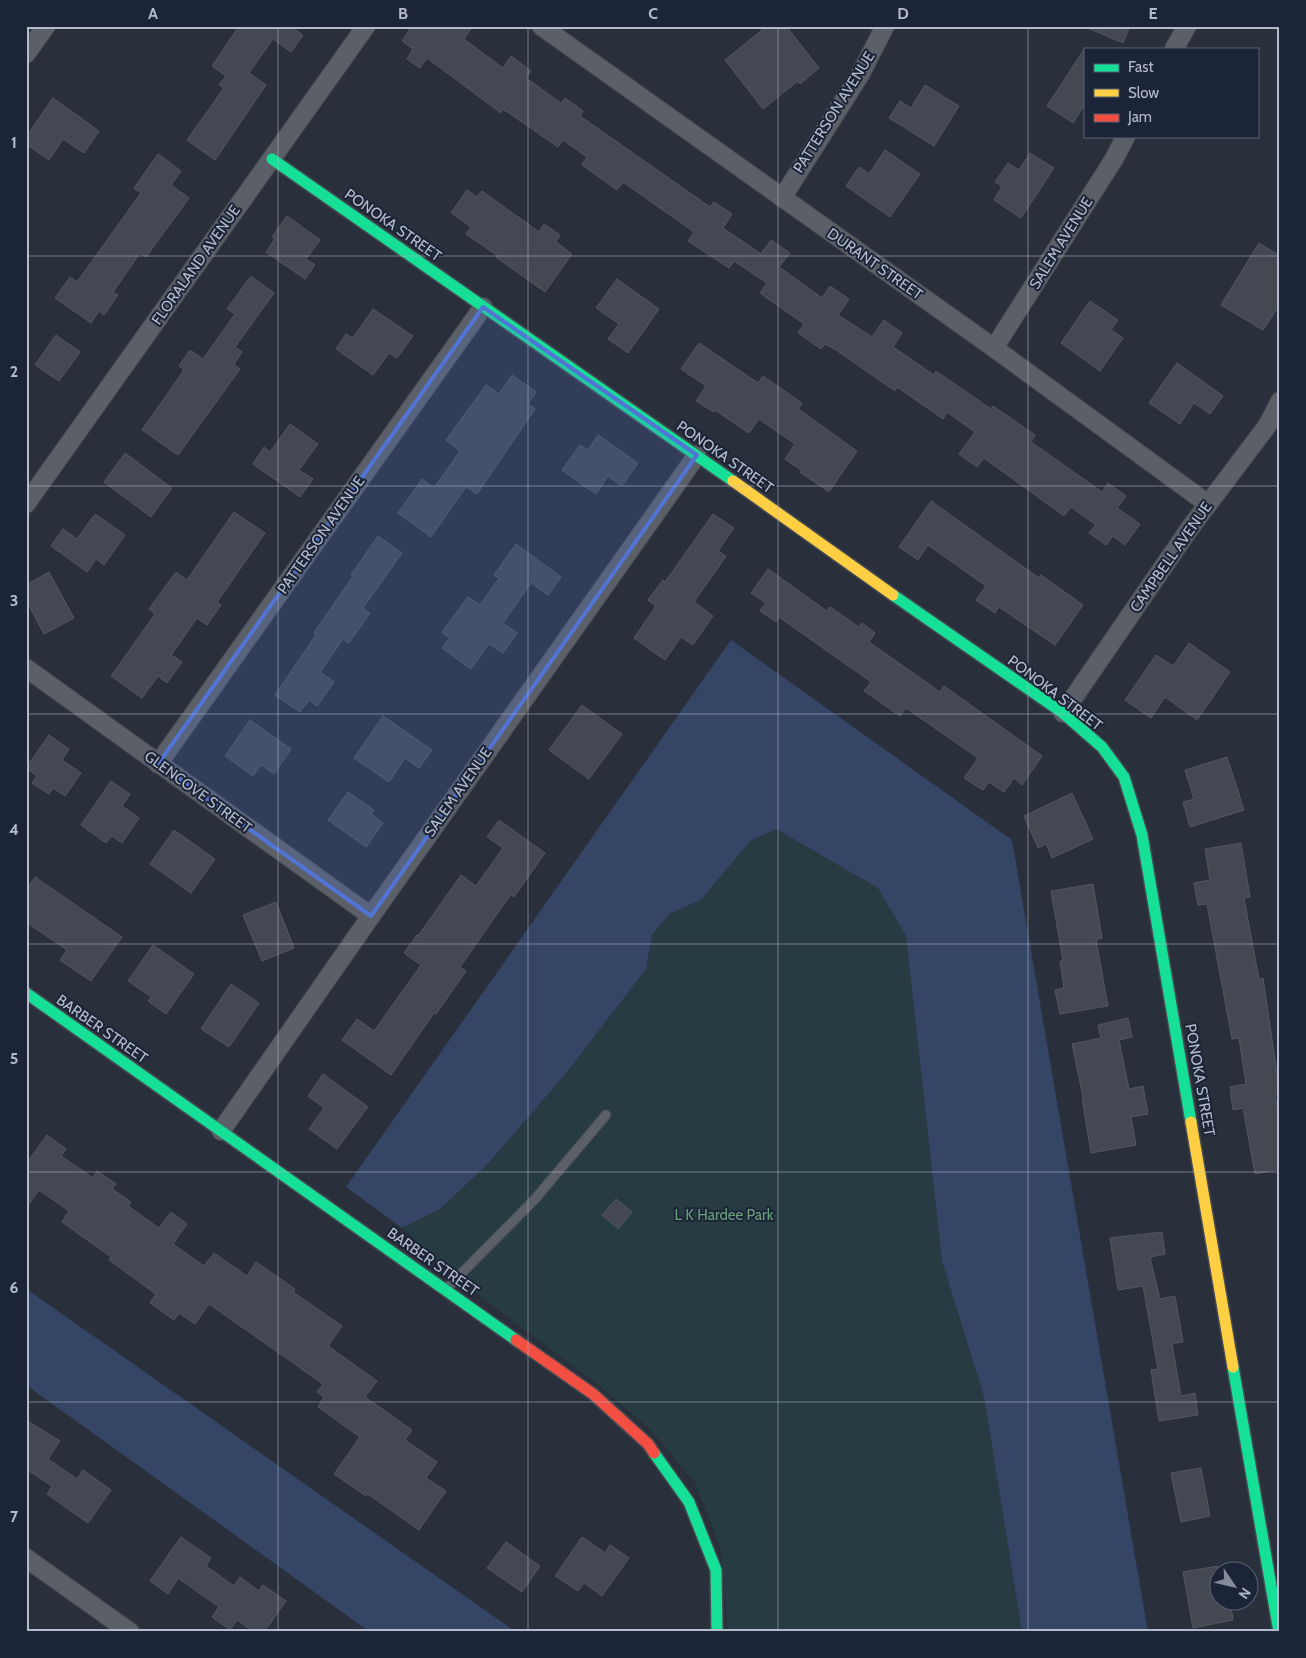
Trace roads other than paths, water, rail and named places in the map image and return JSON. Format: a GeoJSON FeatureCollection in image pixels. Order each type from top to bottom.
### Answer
{"type":"FeatureCollection","features":[{"type":"Feature","properties":{"kind":"street"},"geometry":{"type":"LineString","coordinates":[[26,54],[46,26]]}},
{"type":"Feature","properties":{"kind":"street","name":"FLORALAND AVENUE"},"geometry":{"type":"LineString","coordinates":[[26,504],[366,26]]}},
{"type":"Feature","properties":{"kind":"street","name":"DURANT STREET"},"geometry":{"type":"LineString","coordinates":[[541,26],[994,348],[1208,504]]}},
{"type":"Feature","properties":{"kind":"street","name":"PATTERSON AVENUE"},"geometry":{"type":"LineString","coordinates":[[782,198],[860,75],[885,26]]}},
{"type":"Feature","properties":{"kind":"street"},"geometry":{"type":"LineString","coordinates":[[1175,48],[1187,26]]}},
{"type":"Feature","properties":{"kind":"street","name":"SALEM AVENUE"},"geometry":{"type":"LineString","coordinates":[[994,348],[1114,159],[1125,138]]}},
{"type":"Feature","properties":{"kind":"street","name":"PONOKA STREET"},"geometry":{"type":"LineString","coordinates":[[272,159],[483,307],[698,454],[919,614],[1063,713],[1102,746],[1124,777],[1142,835],[1279,1632]]}},
{"type":"Feature","properties":{"kind":"street","name":"PATTERSON AVENUE"},"geometry":{"type":"LineString","coordinates":[[158,764],[483,307]]}},
{"type":"Feature","properties":{"kind":"street","name":"CAMPBELL AVENUE"},"geometry":{"type":"LineString","coordinates":[[1063,713],[1208,504],[1273,428],[1280,401]]}},
{"type":"Feature","properties":{"kind":"street","name":"SALEM AVENUE"},"geometry":{"type":"LineString","coordinates":[[221,1131],[698,454]]}},
{"type":"Feature","properties":{"kind":"street","name":"GLENCOVE STREET"},"geometry":{"type":"LineString","coordinates":[[26,668],[371,916]]}},
{"type":"Feature","properties":{"kind":"street","name":"BARBER STREET"},"geometry":{"type":"LineString","coordinates":[[26,994],[593,1394],[648,1444],[689,1502],[716,1570],[717,1632]]}},
{"type":"Feature","properties":{"kind":"street"},"geometry":{"type":"LineString","coordinates":[[26,1558],[130,1632]]}},
{"type":"Feature","properties":{"kind":"lane"},"geometry":{"type":"LineString","coordinates":[[445,1290],[535,1199],[606,1115]]}},
{"type":"Feature","properties":{"kind":"water"},"geometry":{"type":"Polygon","coordinates":[[[731,640],[1012,840],[1148,1632],[1022,1632],[984,1397],[942,1261],[906,936],[878,888],[776,829],[750,841],[701,900],[669,914],[652,935],[646,969],[568,1071],[487,1165],[440,1209],[402,1228],[346,1187],[731,640]]]}},
{"type":"Feature","properties":{"kind":"water"},"geometry":{"type":"Polygon","coordinates":[[[26,1290],[516,1632],[370,1632],[26,1385],[26,1290]]]}},
{"type":"Feature","properties":{"kind":"park label","name":"L K Hardee Park"},"geometry":{"type":"Point","coordinates":[724,1215]}}]}
